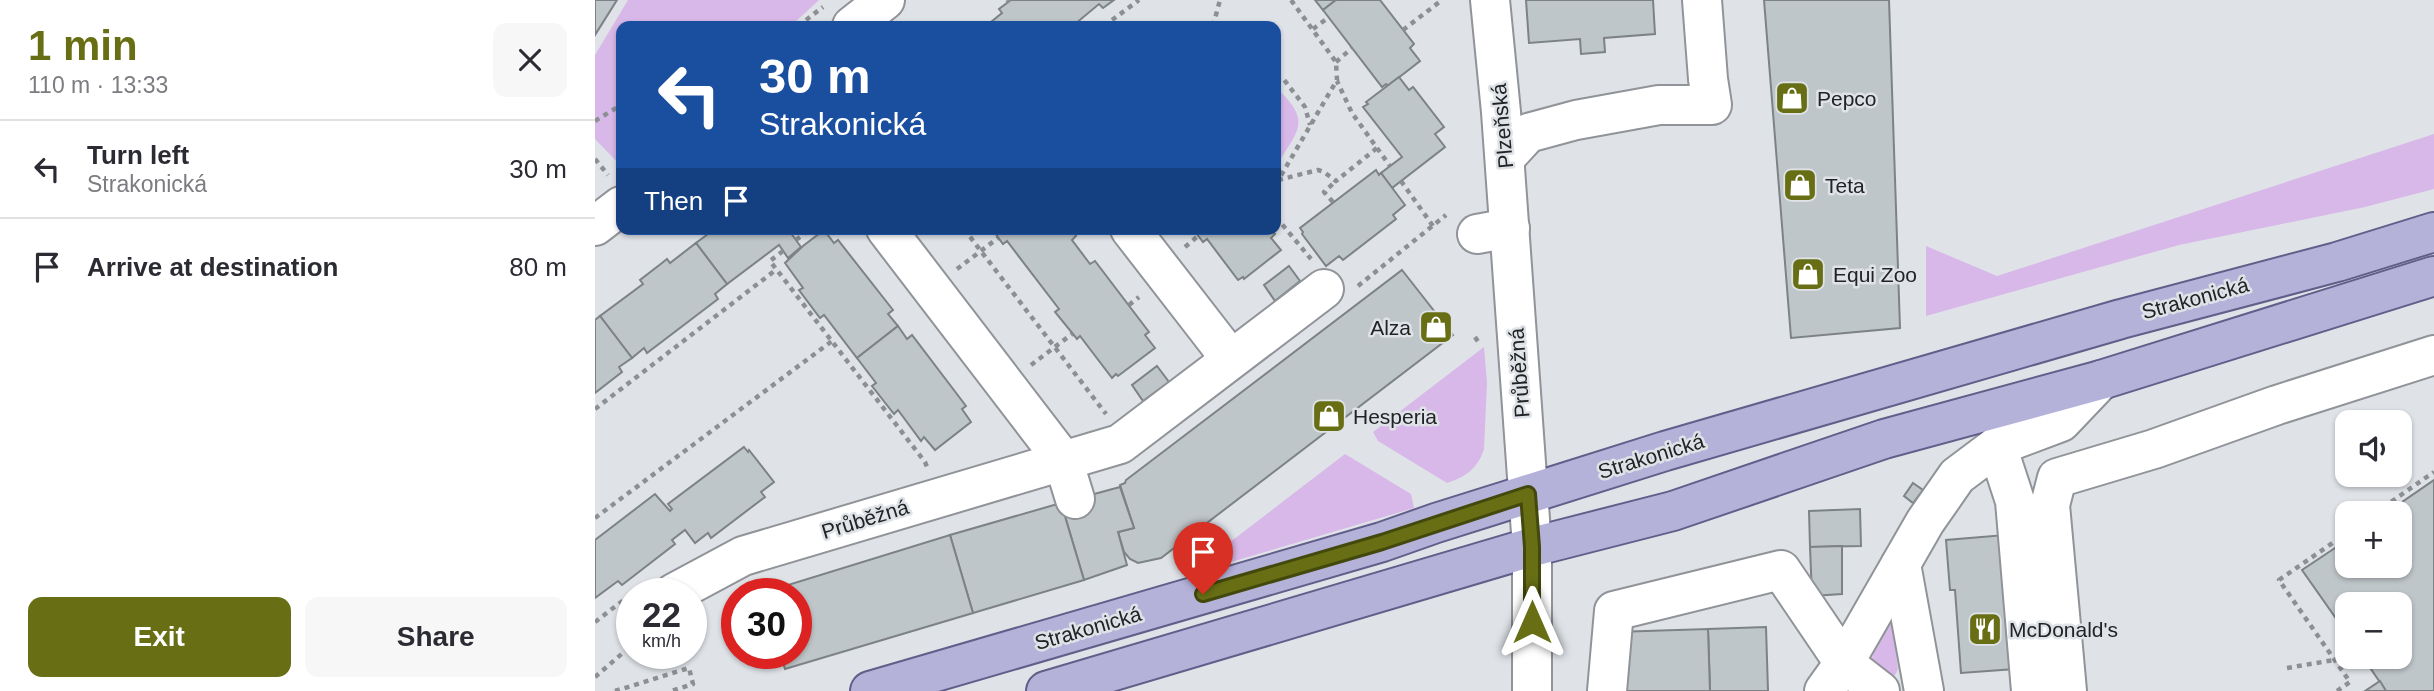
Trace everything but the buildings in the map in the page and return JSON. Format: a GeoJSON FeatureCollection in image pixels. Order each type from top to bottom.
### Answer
{"type":"FeatureCollection","features":[{"type":"Feature","properties":{"kind":"main road","name":"Strakonická"},"geometry":{"type":"LineString","coordinates":[[870,691],[1382,542],[1678,447],[2228,289],[2337,262],[2434,232]]}},
{"type":"Feature","properties":{"kind":"main road"},"geometry":{"type":"LineString","coordinates":[[1047,691],[1532,547],[1673,511],[1884,439],[2101,380],[2434,276]]}},
{"type":"Feature","properties":{"kind":"street"},"geometry":{"type":"LineString","coordinates":[[858,21],[885,0]]}},
{"type":"Feature","properties":{"kind":"street","name":"Plzeňská"},"geometry":{"type":"LineString","coordinates":[[1487,231],[1505,158],[1490,0]]}},
{"type":"Feature","properties":{"kind":"street"},"geometry":{"type":"LineString","coordinates":[[1505,158],[1528,133],[1576,120],[1659,105],[1712,105],[1702,0]]}},
{"type":"Feature","properties":{"kind":"street"},"geometry":{"type":"LineString","coordinates":[[595,226],[616,210]]}},
{"type":"Feature","properties":{"kind":"street","name":"Průběžná"},"geometry":{"type":"LineString","coordinates":[[1487,231],[1528,494]]}},
{"type":"Feature","properties":{"kind":"street"},"geometry":{"type":"LineString","coordinates":[[891,235],[1063,460],[1075,499]]}},
{"type":"Feature","properties":{"kind":"street"},"geometry":{"type":"LineString","coordinates":[[1135,235],[1230,358]]}},
{"type":"Feature","properties":{"kind":"street","name":"Průběžná"},"geometry":{"type":"LineString","coordinates":[[702,578],[743,556],[1120,444],[1324,289]]}},
{"type":"Feature","properties":{"kind":"street"},"geometry":{"type":"LineString","coordinates":[[2031,691],[2033,503],[2057,478],[2154,449],[2277,405],[2434,355]]}},
{"type":"Feature","properties":{"kind":"street"},"geometry":{"type":"LineString","coordinates":[[1834,677],[1925,522],[1957,476],[1997,446],[2061,422],[2101,380]]}},
{"type":"Feature","properties":{"kind":"street"},"geometry":{"type":"LineString","coordinates":[[1997,446],[2033,503],[2067,691]]}},
{"type":"Feature","properties":{"kind":"street"},"geometry":{"type":"LineString","coordinates":[[1528,494],[1532,547],[1532,691]]}},
{"type":"Feature","properties":{"kind":"street"},"geometry":{"type":"LineString","coordinates":[[1901,564],[1924,691]]}},
{"type":"Feature","properties":{"kind":"street"},"geometry":{"type":"LineString","coordinates":[[1607,691],[1614,611],[1781,570],[1834,677],[1880,691]]}},
{"type":"Feature","properties":{"kind":"path"},"geometry":{"type":"LineString","coordinates":[[805,21],[832,0]]}},
{"type":"Feature","properties":{"kind":"path"},"geometry":{"type":"LineString","coordinates":[[1111,21],[1139,0]]}},
{"type":"Feature","properties":{"kind":"path"},"geometry":{"type":"LineString","coordinates":[[1214,21],[1220,0]]}},
{"type":"Feature","properties":{"kind":"path"},"geometry":{"type":"LineString","coordinates":[[1291,0],[1336,62],[1337,80],[1352,113],[1390,166]]}},
{"type":"Feature","properties":{"kind":"path"},"geometry":{"type":"LineString","coordinates":[[1403,30],[1442,0]]}},
{"type":"Feature","properties":{"kind":"path"},"geometry":{"type":"LineString","coordinates":[[1313,29],[1329,17]]}},
{"type":"Feature","properties":{"kind":"path"},"geometry":{"type":"LineString","coordinates":[[1336,62],[1352,48]]}},
{"type":"Feature","properties":{"kind":"path"},"geometry":{"type":"LineString","coordinates":[[1282,77],[1305,107],[1310,126]]}},
{"type":"Feature","properties":{"kind":"path"},"geometry":{"type":"LineString","coordinates":[[1281,173],[1337,80]]}},
{"type":"Feature","properties":{"kind":"path"},"geometry":{"type":"LineString","coordinates":[[595,121],[616,108]]}},
{"type":"Feature","properties":{"kind":"path"},"geometry":{"type":"LineString","coordinates":[[1333,202],[1324,192],[1377,148]]}},
{"type":"Feature","properties":{"kind":"path"},"geometry":{"type":"LineString","coordinates":[[1281,179],[1318,170],[1336,181]]}},
{"type":"Feature","properties":{"kind":"path"},"geometry":{"type":"LineString","coordinates":[[1401,181],[1433,226]]}},
{"type":"Feature","properties":{"kind":"path"},"geometry":{"type":"LineString","coordinates":[[1324,289],[1336,303],[1433,226],[1487,231]]}},
{"type":"Feature","properties":{"kind":"path"},"geometry":{"type":"LineString","coordinates":[[796,240],[802,235]]}},
{"type":"Feature","properties":{"kind":"path"},"geometry":{"type":"LineString","coordinates":[[969,235],[1126,440]]}},
{"type":"Feature","properties":{"kind":"path"},"geometry":{"type":"LineString","coordinates":[[931,288],[999,238]]}},
{"type":"Feature","properties":{"kind":"path"},"geometry":{"type":"LineString","coordinates":[[783,251],[770,261],[925,462],[933,499]]}},
{"type":"Feature","properties":{"kind":"path"},"geometry":{"type":"LineString","coordinates":[[595,409],[777,269]]}},
{"type":"Feature","properties":{"kind":"path"},"geometry":{"type":"LineString","coordinates":[[1006,385],[1072,334]]}},
{"type":"Feature","properties":{"kind":"path"},"geometry":{"type":"LineString","coordinates":[[1475,337],[1479,344]]}},
{"type":"Feature","properties":{"kind":"path"},"geometry":{"type":"LineString","coordinates":[[595,517],[832,341]]}},
{"type":"Feature","properties":{"kind":"path"},"geometry":{"type":"LineString","coordinates":[[2392,501],[2434,472]]}},
{"type":"Feature","properties":{"kind":"path"},"geometry":{"type":"LineString","coordinates":[[2335,541],[2279,580],[2350,682],[2337,691]]}},
{"type":"Feature","properties":{"kind":"path"},"geometry":{"type":"LineString","coordinates":[[595,622],[616,606]]}},
{"type":"Feature","properties":{"kind":"path"},"geometry":{"type":"LineString","coordinates":[[595,677],[616,659]]}},
{"type":"Feature","properties":{"kind":"path"},"geometry":{"type":"LineString","coordinates":[[2287,668],[2334,660]]}},
{"type":"Feature","properties":{"kind":"path"},"geometry":{"type":"LineString","coordinates":[[615,691],[688,668],[694,684],[671,691]]}},
{"type":"Feature","properties":{"kind":"shaded area"},"geometry":{"type":"Polygon","coordinates":[[[628,0],[819,0],[796,21],[616,21],[616,161],[595,139],[595,55],[628,0]]]}},
{"type":"Feature","properties":{"kind":"shaded area"},"geometry":{"type":"Polygon","coordinates":[[[1281,92],[1295,109],[1298,118],[1295,134],[1281,158],[1281,92]]]}},
{"type":"Feature","properties":{"kind":"shaded area"},"geometry":{"type":"Polygon","coordinates":[[[2434,134],[2434,189],[2365,207],[2179,245],[1926,316],[1926,246],[1997,276],[2434,134]]]}},
{"type":"Feature","properties":{"kind":"shaded area"},"geometry":{"type":"Polygon","coordinates":[[[1484,347],[1487,383],[1484,449],[1470,471],[1447,483],[1378,441],[1373,432],[1484,347]]]}},
{"type":"Feature","properties":{"kind":"shaded area"},"geometry":{"type":"Polygon","coordinates":[[[1345,454],[1411,494],[1414,508],[1187,575],[1345,454]]]}},
{"type":"Feature","properties":{"kind":"shaded area"},"geometry":{"type":"Polygon","coordinates":[[[1890,622],[1893,625],[1898,670],[1890,677],[1872,664],[1872,658],[1884,624],[1890,622]]]}},
{"type":"Feature","properties":{"kind":"place","name":"Pepco"},"geometry":{"type":"Point","coordinates":[1792,98]}},
{"type":"Feature","properties":{"kind":"place","name":"Teta"},"geometry":{"type":"Point","coordinates":[1800,185]}},
{"type":"Feature","properties":{"kind":"place","name":"Equi Zoo"},"geometry":{"type":"Point","coordinates":[1808,274]}},
{"type":"Feature","properties":{"kind":"place","name":"Alza"},"geometry":{"type":"Point","coordinates":[1436,327]}},
{"type":"Feature","properties":{"kind":"place","name":"Hesperia"},"geometry":{"type":"Point","coordinates":[1329,416]}},
{"type":"Feature","properties":{"kind":"place","name":"McDonald's"},"geometry":{"type":"Point","coordinates":[1985,629]}},
{"type":"Feature","properties":{"kind":"route"},"geometry":{"type":"LineString","coordinates":[[1203,594],[1382,542],[1528,494],[1532,547],[1532,622]]}}]}
